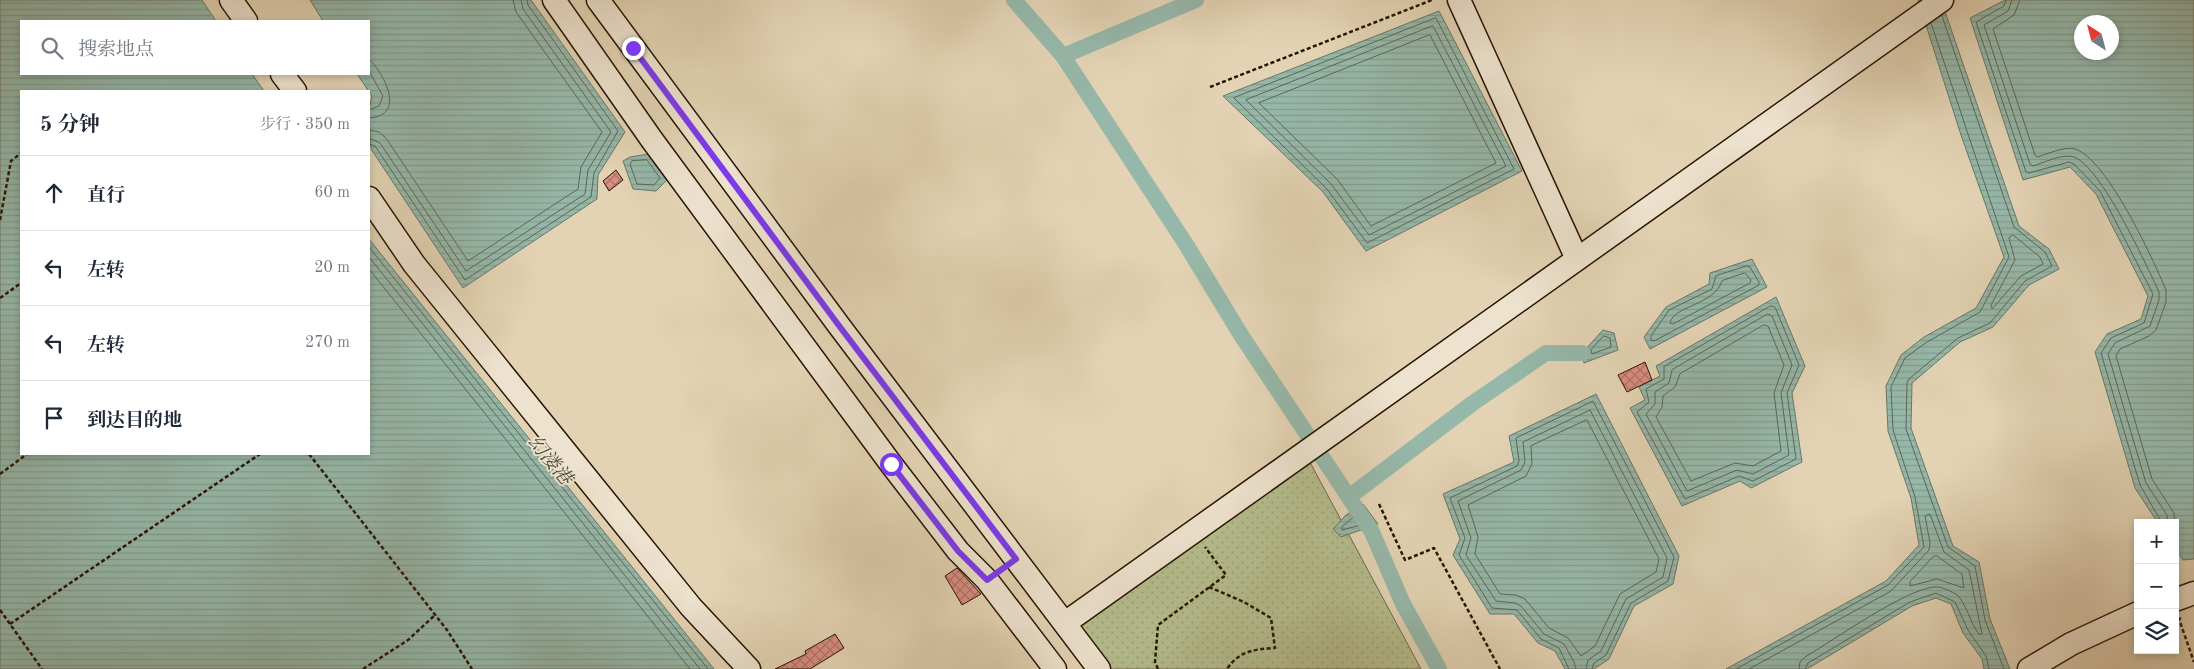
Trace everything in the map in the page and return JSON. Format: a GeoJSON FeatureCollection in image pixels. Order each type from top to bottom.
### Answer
{"type":"FeatureCollection","features":[{"type":"Feature","properties":{"kind":"main road"},"geometry":{"type":"LineString","coordinates":[[231,0],[245,20]]}},
{"type":"Feature","properties":{"kind":"main road"},"geometry":{"type":"LineString","coordinates":[[554,0],[652,140],[891,464],[958,551],[987,580],[1055,669]]}},
{"type":"Feature","properties":{"kind":"main road"},"geometry":{"type":"LineString","coordinates":[[598,0],[834,320],[1099,669]]}},
{"type":"Feature","properties":{"kind":"main road"},"geometry":{"type":"LineString","coordinates":[[1459,0],[1577,259]]}},
{"type":"Feature","properties":{"kind":"main road"},"geometry":{"type":"LineString","coordinates":[[1065,623],[1942,0]]}},
{"type":"Feature","properties":{"kind":"main road"},"geometry":{"type":"LineString","coordinates":[[283,75],[293,90]]}},
{"type":"Feature","properties":{"kind":"main road"},"geometry":{"type":"LineString","coordinates":[[370,199],[414,264],[679,592],[749,669]]}},
{"type":"Feature","properties":{"kind":"main road"},"geometry":{"type":"LineString","coordinates":[[987,580],[1016,559]]}},
{"type":"Feature","properties":{"kind":"main road"},"geometry":{"type":"LineString","coordinates":[[2181,608],[2194,593]]}},
{"type":"Feature","properties":{"kind":"main road"},"geometry":{"type":"LineString","coordinates":[[2029,669],[2071,644],[2134,615]]}},
{"type":"Feature","properties":{"kind":"path"},"geometry":{"type":"LineString","coordinates":[[1210,88],[1432,0]]}},
{"type":"Feature","properties":{"kind":"path"},"geometry":{"type":"LineString","coordinates":[[0,220],[11,161],[20,154]]}},
{"type":"Feature","properties":{"kind":"path"},"geometry":{"type":"LineString","coordinates":[[0,298],[20,284]]}},
{"type":"Feature","properties":{"kind":"path"},"geometry":{"type":"LineString","coordinates":[[0,474],[25,455]]}},
{"type":"Feature","properties":{"kind":"path"},"geometry":{"type":"LineString","coordinates":[[10,624],[259,455]]}},
{"type":"Feature","properties":{"kind":"path"},"geometry":{"type":"LineString","coordinates":[[310,455],[435,615],[472,669]]}},
{"type":"Feature","properties":{"kind":"path"},"geometry":{"type":"LineString","coordinates":[[1379,504],[1405,560],[1434,548],[1500,669]]}},
{"type":"Feature","properties":{"kind":"path"},"geometry":{"type":"LineString","coordinates":[[1158,669],[1155,662],[1158,625],[1226,575],[1193,532]]}},
{"type":"Feature","properties":{"kind":"path"},"geometry":{"type":"LineString","coordinates":[[1209,587],[1244,602],[1271,618],[1275,648],[1253,649],[1234,659],[1227,669]]}},
{"type":"Feature","properties":{"kind":"path"},"geometry":{"type":"LineString","coordinates":[[2181,608],[2179,619],[2194,662]]}},
{"type":"Feature","properties":{"kind":"path"},"geometry":{"type":"LineString","coordinates":[[0,610],[42,669]]}},
{"type":"Feature","properties":{"kind":"path"},"geometry":{"type":"LineString","coordinates":[[363,669],[408,640],[435,615]]}},
{"type":"Feature","properties":{"kind":"green space"},"geometry":{"type":"Polygon","coordinates":[[[1305,453],[1421,669],[1099,669],[1065,623],[1305,453]]]}},
{"type":"Feature","properties":{"kind":"water"},"geometry":{"type":"Polygon","coordinates":[[[0,0],[202,0],[215,20],[20,20],[20,75],[253,75],[263,90],[20,90],[20,455],[370,455],[370,240],[714,669],[0,669],[0,0]]]}},
{"type":"Feature","properties":{"kind":"water"},"geometry":{"type":"Polygon","coordinates":[[[310,0],[531,0],[625,132],[598,175],[597,199],[463,288],[371,149],[370,105],[372,96],[370,90],[368,90],[358,75],[370,75],[370,20],[322,20],[310,0]]]}},
{"type":"Feature","properties":{"kind":"water"},"geometry":{"type":"Polygon","coordinates":[[[1918,0],[1941,0],[2019,226],[2049,249],[2059,269],[2029,285],[1993,327],[1960,342],[1912,383],[1911,428],[1953,546],[1979,562],[1990,619],[2010,669],[1984,669],[1982,659],[1963,633],[1951,604],[1936,598],[1912,606],[1807,669],[1726,669],[1886,581],[1919,545],[1911,498],[1888,431],[1886,386],[1901,355],[1924,337],[1976,308],[2004,257],[1961,135],[1918,0]]]}},
{"type":"Feature","properties":{"kind":"water"},"geometry":{"type":"Polygon","coordinates":[[[2005,0],[2194,0],[2194,559],[2183,560],[2179,554],[2179,519],[2155,519],[2135,488],[2095,352],[2107,334],[2141,319],[2148,296],[2096,194],[2070,167],[2023,180],[1970,18],[2005,0]]]}},
{"type":"Feature","properties":{"kind":"water"},"geometry":{"type":"Polygon","coordinates":[[[1439,11],[1522,171],[1366,251],[1323,192],[1223,96],[1439,11]]]}},
{"type":"Feature","properties":{"kind":"water"},"geometry":{"type":"Polygon","coordinates":[[[649,154],[668,179],[656,191],[633,189],[623,161],[630,157],[649,154]]]}},
{"type":"Feature","properties":{"kind":"water"},"geometry":{"type":"Polygon","coordinates":[[[1752,259],[1767,287],[1650,349],[1644,337],[1666,307],[1709,284],[1710,273],[1752,259]]]}},
{"type":"Feature","properties":{"kind":"water"},"geometry":{"type":"Polygon","coordinates":[[[1776,297],[1805,366],[1792,393],[1802,462],[1751,488],[1740,481],[1682,506],[1630,408],[1645,400],[1639,387],[1660,376],[1656,366],[1776,297]]]}},
{"type":"Feature","properties":{"kind":"water"},"geometry":{"type":"Polygon","coordinates":[[[1603,330],[1614,333],[1618,350],[1584,363],[1582,353],[1603,330]]]}},
{"type":"Feature","properties":{"kind":"water"},"geometry":{"type":"Polygon","coordinates":[[[1596,394],[1679,556],[1673,584],[1634,606],[1609,659],[1594,669],[1565,669],[1555,651],[1538,643],[1514,614],[1490,614],[1453,555],[1460,539],[1443,494],[1514,462],[1509,436],[1596,394]]]}},
{"type":"Feature","properties":{"kind":"water"},"geometry":{"type":"Polygon","coordinates":[[[1363,504],[1378,524],[1341,537],[1333,529],[1346,515],[1363,504]]]}},
{"type":"Feature","properties":{"kind":"building"},"geometry":{"type":"Polygon","coordinates":[[[616,170],[623,180],[609,191],[603,181],[616,170]]]}},
{"type":"Feature","properties":{"kind":"building"},"geometry":{"type":"Polygon","coordinates":[[[1645,362],[1652,380],[1627,392],[1618,375],[1645,362]]]}},
{"type":"Feature","properties":{"kind":"building"},"geometry":{"type":"Polygon","coordinates":[[[957,568],[981,594],[962,605],[945,576],[957,568]]]}},
{"type":"Feature","properties":{"kind":"building"},"geometry":{"type":"Polygon","coordinates":[[[835,634],[844,648],[810,669],[775,669],[806,654],[805,651],[835,634]]]}},
{"type":"Feature","properties":{"kind":"waterway"},"geometry":{"type":"LineString","coordinates":[[1014,0],[1063,56],[1187,246],[1241,335],[1372,532],[1403,604],[1439,669]]}},
{"type":"Feature","properties":{"kind":"waterway"},"geometry":{"type":"LineString","coordinates":[[1063,56],[1196,0]]}},
{"type":"Feature","properties":{"kind":"waterway"},"geometry":{"type":"LineString","coordinates":[[1349,497],[1473,403],[1546,353],[1582,353]]}},
{"type":"Feature","properties":{"kind":"route"},"geometry":{"type":"LineString","coordinates":[[633,48],[840,327],[1016,559],[987,580],[958,551],[891,464]]}},
{"type":"Feature","properties":{"kind":"water label","name":"幻溇港"},"geometry":{"type":"Point","coordinates":[549,461]}}]}
